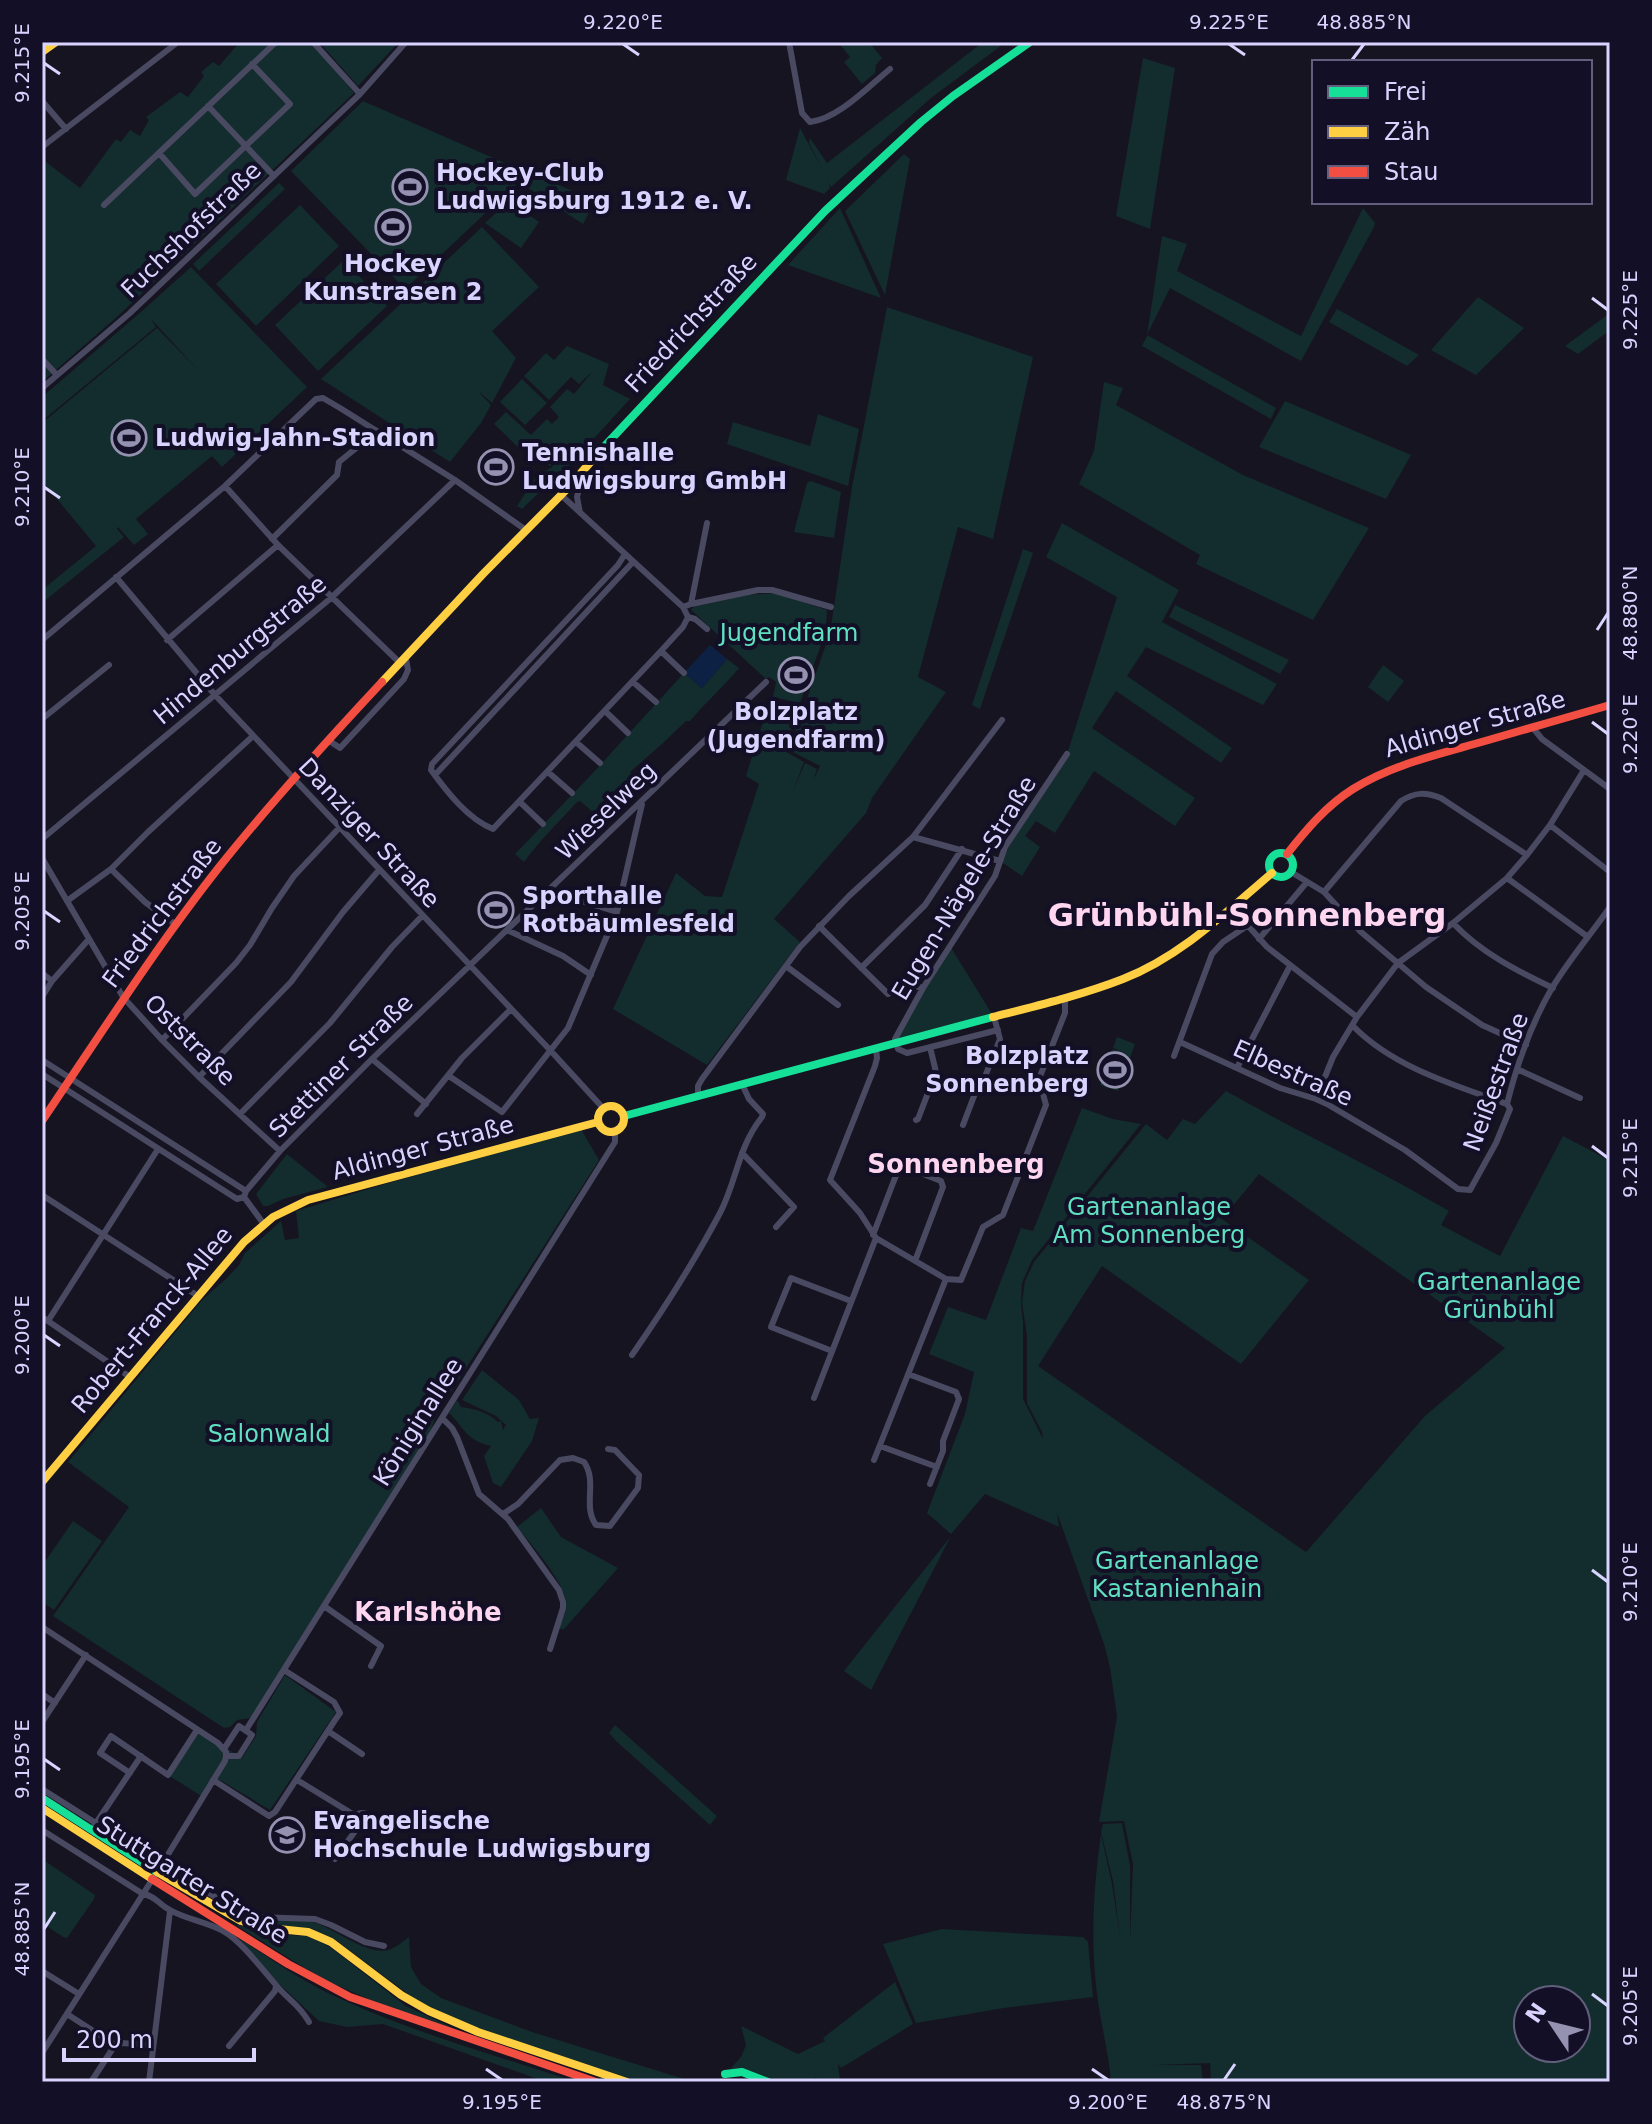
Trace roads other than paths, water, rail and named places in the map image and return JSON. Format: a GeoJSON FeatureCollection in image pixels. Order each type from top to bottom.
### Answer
{"type":"FeatureCollection","features":[{"type":"Feature","properties":{"kind":"main road"},"geometry":{"type":"LineString","coordinates":[[42,52],[56,42]]}},
{"type":"Feature","properties":{"kind":"main road","name":"Friedrichstraße"},"geometry":{"type":"LineString","coordinates":[[42,1121],[123,997],[220,866],[293,778],[584,471],[611,438],[778,260],[855,182],[953,96],[1030,42]]}},
{"type":"Feature","properties":{"kind":"main road","name":"Aldinger Straße"},"geometry":{"type":"LineString","coordinates":[[1287,854],[1307,828],[1335,801],[1375,776],[1431,755],[1610,705]]}},
{"type":"Feature","properties":{"kind":"main road"},"geometry":{"type":"LineString","coordinates":[[1287,854],[1293,864],[1291,872],[1282,878],[1272,873],[1269,865],[1272,857],[1287,854]]}},
{"type":"Feature","properties":{"kind":"main road"},"geometry":{"type":"LineString","coordinates":[[624,1116],[1065,998],[1124,979],[1198,936],[1272,873]]}},
{"type":"Feature","properties":{"kind":"main road"},"geometry":{"type":"LineString","coordinates":[[610,1106],[617,1107],[624,1116],[623,1124],[615,1132],[604,1131],[598,1122],[603,1108],[610,1106]]}},
{"type":"Feature","properties":{"kind":"main road","name":"Aldinger Straße"},"geometry":{"type":"LineString","coordinates":[[263,1223],[308,1200],[598,1122]]}},
{"type":"Feature","properties":{"kind":"main road","name":"Robert-Franck-Allee"},"geometry":{"type":"LineString","coordinates":[[42,1482],[263,1223]]}},
{"type":"Feature","properties":{"kind":"main road","name":"Stuttgarter Straße"},"geometry":{"type":"LineString","coordinates":[[42,1798],[241,1921],[268,1928],[308,1932],[331,1942],[401,1995],[429,2011],[478,2032],[627,2082]]}},
{"type":"Feature","properties":{"kind":"main road","name":"Stuttgarter Straße"},"geometry":{"type":"LineString","coordinates":[[42,1808],[159,1869],[322,1984],[383,2010],[596,2082]]}},
{"type":"Feature","properties":{"kind":"main road"},"geometry":{"type":"LineString","coordinates":[[721,2077],[742,2072],[768,2082]]}},
{"type":"Feature","properties":{"kind":"street"},"geometry":{"type":"LineString","coordinates":[[42,147],[178,42]]}},
{"type":"Feature","properties":{"kind":"street"},"geometry":{"type":"LineString","coordinates":[[104,205],[276,42]]}},
{"type":"Feature","properties":{"kind":"street"},"geometry":{"type":"LineString","coordinates":[[313,42],[360,94]]}},
{"type":"Feature","properties":{"kind":"street","name":"Fuchshofstraße"},"geometry":{"type":"LineString","coordinates":[[42,388],[130,313],[360,94],[406,42]]}},
{"type":"Feature","properties":{"kind":"street"},"geometry":{"type":"LineString","coordinates":[[789,42],[802,113],[810,122],[821,120],[836,111],[890,69]]}},
{"type":"Feature","properties":{"kind":"street"},"geometry":{"type":"LineString","coordinates":[[159,153],[195,194],[290,104],[252,64]]}},
{"type":"Feature","properties":{"kind":"street"},"geometry":{"type":"LineString","coordinates":[[42,101],[66,129]]}},
{"type":"Feature","properties":{"kind":"street"},"geometry":{"type":"LineString","coordinates":[[208,106],[274,176]]}},
{"type":"Feature","properties":{"kind":"street"},"geometry":{"type":"LineString","coordinates":[[42,359],[57,375]]}},
{"type":"Feature","properties":{"kind":"street"},"geometry":{"type":"LineString","coordinates":[[42,640],[225,486],[316,399],[323,398],[377,431],[526,530]]}},
{"type":"Feature","properties":{"kind":"street"},"geometry":{"type":"LineString","coordinates":[[167,640],[275,542],[337,475],[339,462],[377,431]]}},
{"type":"Feature","properties":{"kind":"street"},"geometry":{"type":"LineString","coordinates":[[580,513],[577,497],[584,471]]}},
{"type":"Feature","properties":{"kind":"street","name":"Hindenburgstraße"},"geometry":{"type":"LineString","coordinates":[[42,839],[331,598],[455,480]]}},
{"type":"Feature","properties":{"kind":"street"},"geometry":{"type":"LineString","coordinates":[[225,486],[331,598],[403,662]]}},
{"type":"Feature","properties":{"kind":"street"},"geometry":{"type":"LineString","coordinates":[[561,495],[683,607],[688,617],[707,629]]}},
{"type":"Feature","properties":{"kind":"street"},"geometry":{"type":"LineString","coordinates":[[691,604],[707,523]]}},
{"type":"Feature","properties":{"kind":"street"},"geometry":{"type":"LineString","coordinates":[[625,554],[432,764],[431,770],[458,803],[493,829],[633,682],[683,627],[688,617]]}},
{"type":"Feature","properties":{"kind":"street"},"geometry":{"type":"LineString","coordinates":[[435,775],[633,562]]}},
{"type":"Feature","properties":{"kind":"street","name":"Danziger Straße"},"geometry":{"type":"LineString","coordinates":[[116,577],[215,695],[603,1108]]}},
{"type":"Feature","properties":{"kind":"street"},"geometry":{"type":"LineString","coordinates":[[683,607],[758,590],[781,592],[831,607]]}},
{"type":"Feature","properties":{"kind":"street"},"geometry":{"type":"LineString","coordinates":[[557,631],[564,638]]}},
{"type":"Feature","properties":{"kind":"street"},"geometry":{"type":"LineString","coordinates":[[661,651],[684,673]]}},
{"type":"Feature","properties":{"kind":"street","name":"Friedrichstraße"},"geometry":{"type":"LineString","coordinates":[[328,740],[340,748],[404,679],[408,670],[403,662]]}},
{"type":"Feature","properties":{"kind":"street"},"geometry":{"type":"LineString","coordinates":[[42,719],[109,665]]}},
{"type":"Feature","properties":{"kind":"street"},"geometry":{"type":"LineString","coordinates":[[633,682],[656,702]]}},
{"type":"Feature","properties":{"kind":"street","name":"Wieselweg"},"geometry":{"type":"LineString","coordinates":[[470,965],[766,682]]}},
{"type":"Feature","properties":{"kind":"street"},"geometry":{"type":"LineString","coordinates":[[605,711],[628,733]]}},
{"type":"Feature","properties":{"kind":"street"},"geometry":{"type":"LineString","coordinates":[[478,715],[485,722]]}},
{"type":"Feature","properties":{"kind":"street"},"geometry":{"type":"LineString","coordinates":[[698,1095],[702,1079],[786,966],[819,926],[913,837],[1002,720]]}},
{"type":"Feature","properties":{"kind":"street"},"geometry":{"type":"LineString","coordinates":[[1533,728],[1542,739],[1610,789]]}},
{"type":"Feature","properties":{"kind":"street"},"geometry":{"type":"LineString","coordinates":[[67,901],[111,869],[253,736]]}},
{"type":"Feature","properties":{"kind":"street"},"geometry":{"type":"LineString","coordinates":[[576,742],[600,763]]}},
{"type":"Feature","properties":{"kind":"street","name":"Eugen-Nägele-Straße"},"geometry":{"type":"LineString","coordinates":[[896,1042],[896,1035],[923,988],[995,876],[1005,847],[1067,754]]}},
{"type":"Feature","properties":{"kind":"street"},"geometry":{"type":"LineString","coordinates":[[1316,1099],[1333,1057],[1357,1017],[1398,963],[1507,878],[1550,825],[1584,770]]}},
{"type":"Feature","properties":{"kind":"street"},"geometry":{"type":"LineString","coordinates":[[548,772],[572,793]]}},
{"type":"Feature","properties":{"kind":"street"},"geometry":{"type":"LineString","coordinates":[[1324,892],[1401,801],[1412,794],[1431,794],[1441,798],[1527,855]]}},
{"type":"Feature","properties":{"kind":"street"},"geometry":{"type":"LineString","coordinates":[[520,802],[543,824]]}},
{"type":"Feature","properties":{"kind":"street"},"geometry":{"type":"LineString","coordinates":[[449,1076],[502,1112],[568,1028],[617,912],[642,802]]}},
{"type":"Feature","properties":{"kind":"street"},"geometry":{"type":"LineString","coordinates":[[1550,825],[1610,872]]}},
{"type":"Feature","properties":{"kind":"street"},"geometry":{"type":"LineString","coordinates":[[162,1040],[236,963],[294,876],[339,828]]}},
{"type":"Feature","properties":{"kind":"street"},"geometry":{"type":"LineString","coordinates":[[913,837],[1000,861]]}},
{"type":"Feature","properties":{"kind":"street"},"geometry":{"type":"LineString","coordinates":[[861,968],[925,905],[962,849]]}},
{"type":"Feature","properties":{"kind":"street","name":"Oststraße"},"geometry":{"type":"LineString","coordinates":[[42,858],[123,997],[199,1077],[280,1151]]}},
{"type":"Feature","properties":{"kind":"street"},"geometry":{"type":"LineString","coordinates":[[111,869],[145,902],[176,925]]}},
{"type":"Feature","properties":{"kind":"street"},"geometry":{"type":"LineString","coordinates":[[199,1077],[291,982],[379,870]]}},
{"type":"Feature","properties":{"kind":"street"},"geometry":{"type":"LineString","coordinates":[[1291,872],[1324,892],[1361,932],[1426,987],[1482,1025],[1526,1045]]}},
{"type":"Feature","properties":{"kind":"street"},"geometry":{"type":"LineString","coordinates":[[1507,878],[1588,937]]}},
{"type":"Feature","properties":{"kind":"street"},"geometry":{"type":"LineString","coordinates":[[1259,939],[1307,882]]}},
{"type":"Feature","properties":{"kind":"street"},"geometry":{"type":"LineString","coordinates":[[548,891],[617,912]]}},
{"type":"Feature","properties":{"kind":"street"},"geometry":{"type":"LineString","coordinates":[[1240,901],[1241,915],[1259,939],[1357,1017]]}},
{"type":"Feature","properties":{"kind":"street","name":"Neißestraße"},"geometry":{"type":"LineString","coordinates":[[1470,1190],[1496,1143],[1510,1109],[1507,1104],[1517,1069],[1538,1016],[1553,988],[1610,907]]}},
{"type":"Feature","properties":{"kind":"street"},"geometry":{"type":"LineString","coordinates":[[240,1114],[330,1023],[392,947],[422,916]]}},
{"type":"Feature","properties":{"kind":"street"},"geometry":{"type":"LineString","coordinates":[[1453,923],[1503,962],[1553,988]]}},
{"type":"Feature","properties":{"kind":"street"},"geometry":{"type":"LineString","coordinates":[[819,926],[888,994],[903,983],[923,988]]}},
{"type":"Feature","properties":{"kind":"street"},"geometry":{"type":"LineString","coordinates":[[1174,1056],[1212,954],[1223,942],[1247,926]]}},
{"type":"Feature","properties":{"kind":"street"},"geometry":{"type":"LineString","coordinates":[[507,930],[563,956],[591,975]]}},
{"type":"Feature","properties":{"kind":"street"},"geometry":{"type":"LineString","coordinates":[[42,997],[89,939]]}},
{"type":"Feature","properties":{"kind":"street","name":"Stettiner Straße"},"geometry":{"type":"LineString","coordinates":[[245,1194],[280,1151],[470,965]]}},
{"type":"Feature","properties":{"kind":"street"},"geometry":{"type":"LineString","coordinates":[[786,966],[838,1005]]}},
{"type":"Feature","properties":{"kind":"street"},"geometry":{"type":"LineString","coordinates":[[1237,1068],[1290,966]]}},
{"type":"Feature","properties":{"kind":"street"},"geometry":{"type":"LineString","coordinates":[[42,973],[52,981]]}},
{"type":"Feature","properties":{"kind":"street"},"geometry":{"type":"LineString","coordinates":[[876,1049],[875,1066],[830,1180],[860,1213],[874,1237],[946,1279],[961,1280],[983,1227],[1003,1215],[1046,1105],[1039,1079],[1065,1013],[1065,998]]}},
{"type":"Feature","properties":{"kind":"street"},"geometry":{"type":"LineString","coordinates":[[417,1114],[462,1058],[511,1009]]}},
{"type":"Feature","properties":{"kind":"street"},"geometry":{"type":"LineString","coordinates":[[963,1125],[1000,1039],[994,1017]]}},
{"type":"Feature","properties":{"kind":"street"},"geometry":{"type":"LineString","coordinates":[[1353,1026],[1375,1045],[1416,1068],[1507,1104]]}},
{"type":"Feature","properties":{"kind":"street"},"geometry":{"type":"LineString","coordinates":[[896,1042],[898,1049],[907,1053],[998,1030]]}},
{"type":"Feature","properties":{"kind":"street","name":"Elbestraße"},"geometry":{"type":"LineString","coordinates":[[1180,1042],[1280,1088],[1316,1099],[1405,1150],[1458,1189],[1470,1190]]}},
{"type":"Feature","properties":{"kind":"street"},"geometry":{"type":"LineString","coordinates":[[916,1120],[936,1072],[930,1047]]}},
{"type":"Feature","properties":{"kind":"street"},"geometry":{"type":"LineString","coordinates":[[372,1059],[426,1104]]}},
{"type":"Feature","properties":{"kind":"street"},"geometry":{"type":"LineString","coordinates":[[42,1060],[245,1194],[263,1223]]}},
{"type":"Feature","properties":{"kind":"street"},"geometry":{"type":"LineString","coordinates":[[1517,1069],[1580,1098]]}},
{"type":"Feature","properties":{"kind":"street"},"geometry":{"type":"LineString","coordinates":[[42,1074],[237,1199],[245,1194]]}},
{"type":"Feature","properties":{"kind":"street"},"geometry":{"type":"LineString","coordinates":[[632,1355],[681,1283],[722,1209],[749,1134],[763,1114],[749,1099],[742,1084]]}},
{"type":"Feature","properties":{"kind":"street","name":"Königinallee"},"geometry":{"type":"LineString","coordinates":[[246,1730],[615,1142],[615,1132]]}},
{"type":"Feature","properties":{"kind":"street"},"geometry":{"type":"LineString","coordinates":[[130,1377],[45,1319],[158,1149]]}},
{"type":"Feature","properties":{"kind":"street"},"geometry":{"type":"LineString","coordinates":[[742,1153],[794,1207],[776,1227]]}},
{"type":"Feature","properties":{"kind":"street"},"geometry":{"type":"LineString","coordinates":[[814,1398],[900,1165],[941,1181],[943,1187],[915,1261]]}},
{"type":"Feature","properties":{"kind":"street"},"geometry":{"type":"LineString","coordinates":[[42,1195],[198,1296]]}},
{"type":"Feature","properties":{"kind":"street"},"geometry":{"type":"LineString","coordinates":[[832,1351],[771,1327],[791,1278],[851,1301]]}},
{"type":"Feature","properties":{"kind":"street"},"geometry":{"type":"LineString","coordinates":[[874,1460],[946,1279]]}},
{"type":"Feature","properties":{"kind":"street"},"geometry":{"type":"LineString","coordinates":[[908,1374],[956,1392],[959,1399],[930,1484]]}},
{"type":"Feature","properties":{"kind":"street"},"geometry":{"type":"LineString","coordinates":[[442,1418],[457,1437],[479,1494],[503,1514],[561,1595],[563,1608],[550,1649]]}},
{"type":"Feature","properties":{"kind":"street"},"geometry":{"type":"LineString","coordinates":[[880,1446],[937,1467]]}},
{"type":"Feature","properties":{"kind":"street"},"geometry":{"type":"LineString","coordinates":[[503,1514],[518,1504],[560,1460],[573,1458],[584,1462],[590,1475],[591,1517],[596,1525],[610,1526],[638,1488],[639,1475],[615,1450],[608,1449]]}},
{"type":"Feature","properties":{"kind":"street"},"geometry":{"type":"LineString","coordinates":[[324,1606],[381,1646],[371,1666]]}},
{"type":"Feature","properties":{"kind":"street"},"geometry":{"type":"LineString","coordinates":[[42,1627],[225,1752]]}},
{"type":"Feature","properties":{"kind":"street"},"geometry":{"type":"LineString","coordinates":[[42,1722],[86,1655]]}},
{"type":"Feature","properties":{"kind":"street"},"geometry":{"type":"LineString","coordinates":[[213,1780],[269,1816],[297,1780],[340,1713],[334,1702],[284,1670]]}},
{"type":"Feature","properties":{"kind":"street"},"geometry":{"type":"LineString","coordinates":[[42,1694],[55,1703]]}},
{"type":"Feature","properties":{"kind":"street","name":"Königinallee"},"geometry":{"type":"LineString","coordinates":[[42,2053],[225,1761],[225,1752],[239,1726],[252,1735],[239,1756],[225,1752]]}},
{"type":"Feature","properties":{"kind":"street"},"geometry":{"type":"LineString","coordinates":[[130,1773],[100,1753],[111,1736],[168,1775],[197,1730]]}},
{"type":"Feature","properties":{"kind":"street"},"geometry":{"type":"LineString","coordinates":[[328,1731],[362,1754]]}},
{"type":"Feature","properties":{"kind":"street"},"geometry":{"type":"LineString","coordinates":[[93,1827],[141,1756]]}},
{"type":"Feature","properties":{"kind":"street"},"geometry":{"type":"LineString","coordinates":[[297,1780],[356,1816]]}},
{"type":"Feature","properties":{"kind":"street","name":"Stuttgarter Straße"},"geometry":{"type":"LineString","coordinates":[[42,1789],[93,1827]]}},
{"type":"Feature","properties":{"kind":"street"},"geometry":{"type":"LineString","coordinates":[[356,1816],[364,1813],[369,1819],[366,1827],[358,1827]]}},
{"type":"Feature","properties":{"kind":"street"},"geometry":{"type":"LineString","coordinates":[[356,1816],[354,1822],[358,1827]]}},
{"type":"Feature","properties":{"kind":"street"},"geometry":{"type":"LineString","coordinates":[[335,1859],[358,1827]]}},
{"type":"Feature","properties":{"kind":"street","name":"Stuttgarter Straße"},"geometry":{"type":"LineString","coordinates":[[42,1830],[143,1894],[151,1895],[170,1911],[230,1935],[276,1986],[301,2008],[309,2022]]}},
{"type":"Feature","properties":{"kind":"street"},"geometry":{"type":"LineString","coordinates":[[159,1869],[189,1877],[196,1885],[247,1915],[315,1919],[365,1942],[384,1946]]}},
{"type":"Feature","properties":{"kind":"street"},"geometry":{"type":"LineString","coordinates":[[149,2082],[170,1911]]}},
{"type":"Feature","properties":{"kind":"street"},"geometry":{"type":"LineString","coordinates":[[42,1971],[79,1994]]}},
{"type":"Feature","properties":{"kind":"street"},"geometry":{"type":"LineString","coordinates":[[229,2046],[276,1986]]}},
{"type":"Feature","properties":{"kind":"street"},"geometry":{"type":"LineString","coordinates":[[67,2014],[115,2045]]}},
{"type":"Feature","properties":{"kind":"street"},"geometry":{"type":"LineString","coordinates":[[91,2082],[115,2045],[153,2045]]}},
{"type":"Feature","properties":{"kind":"water"},"geometry":{"type":"Polygon","coordinates":[[[710,645],[727,659],[702,688],[684,673],[710,645]]]}},
{"type":"Feature","properties":{"kind":"place","name":"Hockey-Club Ludwigsburg 1912 e. V."},"geometry":{"type":"Point","coordinates":[410,187]}},
{"type":"Feature","properties":{"kind":"place","name":"Hockey Kunstrasen 2"},"geometry":{"type":"Point","coordinates":[393,227]}},
{"type":"Feature","properties":{"kind":"place","name":"Ludwig-Jahn-Stadion"},"geometry":{"type":"Point","coordinates":[129,438]}},
{"type":"Feature","properties":{"kind":"place","name":"Tennishalle Ludwigsburg GmbH"},"geometry":{"type":"Point","coordinates":[496,467]}},
{"type":"Feature","properties":{"kind":"place","name":"Bolzplatz (Jugendfarm)"},"geometry":{"type":"Point","coordinates":[796,675]}},
{"type":"Feature","properties":{"kind":"place","name":"Sporthalle Rotbäumlesfeld"},"geometry":{"type":"Point","coordinates":[496,910]}},
{"type":"Feature","properties":{"kind":"place","name":"Bolzplatz Sonnenberg"},"geometry":{"type":"Point","coordinates":[1115,1070]}},
{"type":"Feature","properties":{"kind":"place","name":"Evangelische Hochschule Ludwigsburg"},"geometry":{"type":"Point","coordinates":[287,1835]}},
{"type":"Feature","properties":{"kind":"district","name":"Grünbühl-Sonnenberg"},"geometry":{"type":"Point","coordinates":[1247,915]}},
{"type":"Feature","properties":{"kind":"district","name":"Sonnenberg"},"geometry":{"type":"Point","coordinates":[956,1164]}},
{"type":"Feature","properties":{"kind":"district","name":"Karlshöhe"},"geometry":{"type":"Point","coordinates":[428,1612]}},
{"type":"Feature","properties":{"kind":"park label","name":"Jugendfarm"},"geometry":{"type":"Point","coordinates":[789,633]}},
{"type":"Feature","properties":{"kind":"park label","name":"Gartenanlage Am Sonnenberg"},"geometry":{"type":"Point","coordinates":[1149,1221]}},
{"type":"Feature","properties":{"kind":"park label","name":"Gartenanlage Grünbühl"},"geometry":{"type":"Point","coordinates":[1499,1296]}},
{"type":"Feature","properties":{"kind":"park label","name":"Salonwald"},"geometry":{"type":"Point","coordinates":[269,1434]}},
{"type":"Feature","properties":{"kind":"park label","name":"Gartenanlage Kastanienhain"},"geometry":{"type":"Point","coordinates":[1177,1575]}}]}
